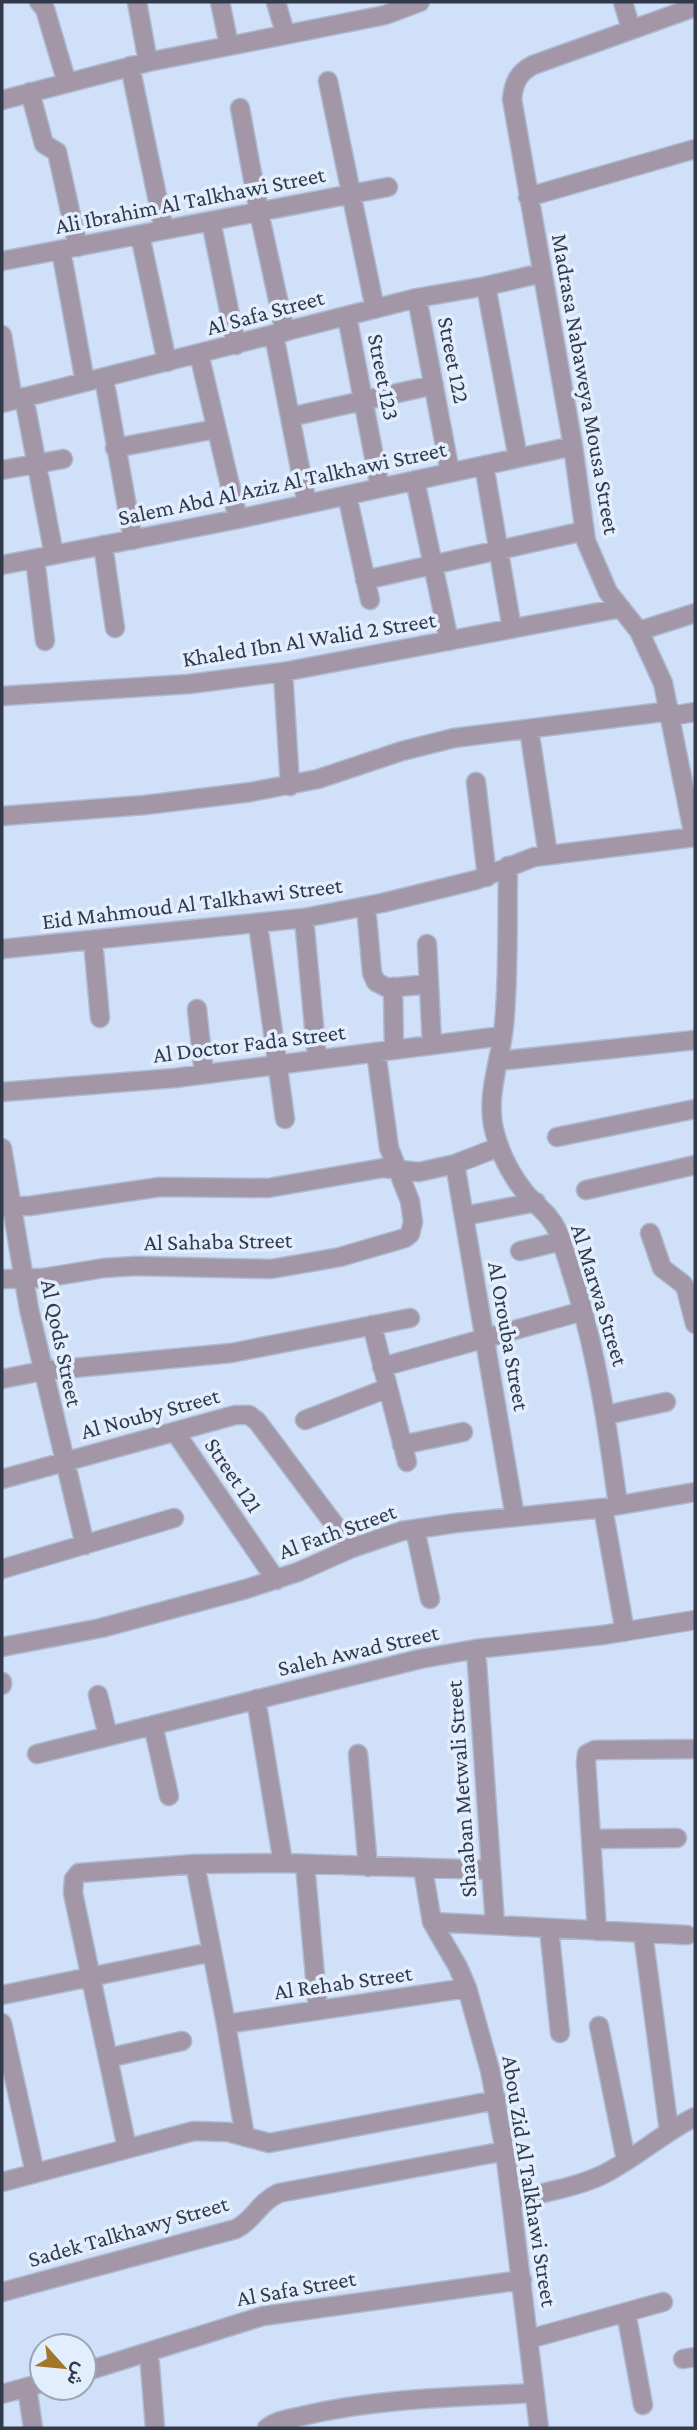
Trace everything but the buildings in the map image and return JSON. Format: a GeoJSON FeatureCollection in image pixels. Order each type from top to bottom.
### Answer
{"type":"FeatureCollection","features":[{"type":"Feature","properties":{"kind":"street"},"geometry":{"type":"LineString","coordinates":[[39,2],[45,9],[67,83]]}},
{"type":"Feature","properties":{"kind":"street"},"geometry":{"type":"LineString","coordinates":[[137,2],[139,64],[164,230]]}},
{"type":"Feature","properties":{"kind":"street"},"geometry":{"type":"LineString","coordinates":[[220,2],[229,45]]}},
{"type":"Feature","properties":{"kind":"street"},"geometry":{"type":"LineString","coordinates":[[276,2],[285,33]]}},
{"type":"Feature","properties":{"kind":"street"},"geometry":{"type":"LineString","coordinates":[[2,100],[139,64],[385,15],[420,2]]}},
{"type":"Feature","properties":{"kind":"street"},"geometry":{"type":"LineString","coordinates":[[623,2],[631,29],[695,7]]}},
{"type":"Feature","properties":{"kind":"street","name":"Madrasa Nabaweya Mousa Street"},"geometry":{"type":"LineString","coordinates":[[631,29],[524,69],[513,85],[512,99],[573,446],[584,531],[608,592],[639,631],[653,656],[671,713],[695,837]]}},
{"type":"Feature","properties":{"kind":"street"},"geometry":{"type":"LineString","coordinates":[[328,81],[375,309]]}},
{"type":"Feature","properties":{"kind":"street"},"geometry":{"type":"LineString","coordinates":[[30,92],[44,144],[57,152],[85,382]]}},
{"type":"Feature","properties":{"kind":"street"},"geometry":{"type":"LineString","coordinates":[[240,108],[280,334],[290,416],[307,503]]}},
{"type":"Feature","properties":{"kind":"street"},"geometry":{"type":"LineString","coordinates":[[528,197],[695,149]]}},
{"type":"Feature","properties":{"kind":"street","name":"Ali Ibrahim Al Talkhawi Street"},"geometry":{"type":"LineString","coordinates":[[2,261],[388,187]]}},
{"type":"Feature","properties":{"kind":"street"},"geometry":{"type":"LineString","coordinates":[[211,221],[236,345]]}},
{"type":"Feature","properties":{"kind":"street"},"geometry":{"type":"LineString","coordinates":[[140,235],[167,362]]}},
{"type":"Feature","properties":{"kind":"street","name":"Al Safa Street"},"geometry":{"type":"LineString","coordinates":[[13,400],[417,298],[542,273]]}},
{"type":"Feature","properties":{"kind":"street"},"geometry":{"type":"LineString","coordinates":[[486,286],[518,458]]}},
{"type":"Feature","properties":{"kind":"street","name":"Street 122"},"geometry":{"type":"LineString","coordinates":[[417,298],[450,472]]}},
{"type":"Feature","properties":{"kind":"street","name":"Street 123"},"geometry":{"type":"LineString","coordinates":[[347,316],[380,488]]}},
{"type":"Feature","properties":{"kind":"street"},"geometry":{"type":"LineString","coordinates":[[2,335],[13,400],[36,463],[54,555]]}},
{"type":"Feature","properties":{"kind":"street"},"geometry":{"type":"LineString","coordinates":[[199,354],[238,519]]}},
{"type":"Feature","properties":{"kind":"street"},"geometry":{"type":"LineString","coordinates":[[104,378],[132,540]]}},
{"type":"Feature","properties":{"kind":"street"},"geometry":{"type":"LineString","coordinates":[[290,416],[434,386]]}},
{"type":"Feature","properties":{"kind":"street"},"geometry":{"type":"LineString","coordinates":[[115,448],[216,429]]}},
{"type":"Feature","properties":{"kind":"street","name":"Salem Abd Al Aziz Al Talkhawi Street"},"geometry":{"type":"LineString","coordinates":[[2,565],[238,519],[573,446]]}},
{"type":"Feature","properties":{"kind":"street"},"geometry":{"type":"LineString","coordinates":[[2,470],[63,459]]}},
{"type":"Feature","properties":{"kind":"street"},"geometry":{"type":"LineString","coordinates":[[484,465],[512,629]]}},
{"type":"Feature","properties":{"kind":"street"},"geometry":{"type":"LineString","coordinates":[[415,480],[449,641]]}},
{"type":"Feature","properties":{"kind":"street"},"geometry":{"type":"LineString","coordinates":[[347,495],[370,600]]}},
{"type":"Feature","properties":{"kind":"street"},"geometry":{"type":"LineString","coordinates":[[365,580],[584,531]]}},
{"type":"Feature","properties":{"kind":"street"},"geometry":{"type":"LineString","coordinates":[[103,545],[115,628]]}},
{"type":"Feature","properties":{"kind":"street"},"geometry":{"type":"LineString","coordinates":[[35,559],[45,641]]}},
{"type":"Feature","properties":{"kind":"street","name":"Khaled Ibn Al Walid 2 Street"},"geometry":{"type":"LineString","coordinates":[[2,696],[189,684],[283,672],[621,608]]}},
{"type":"Feature","properties":{"kind":"street"},"geometry":{"type":"LineString","coordinates":[[639,631],[695,613]]}},
{"type":"Feature","properties":{"kind":"street"},"geometry":{"type":"LineString","coordinates":[[283,672],[290,786]]}},
{"type":"Feature","properties":{"kind":"street"},"geometry":{"type":"LineString","coordinates":[[2,816],[145,805],[290,786],[428,743],[529,729],[695,712]]}},
{"type":"Feature","properties":{"kind":"street"},"geometry":{"type":"LineString","coordinates":[[529,729],[548,855]]}},
{"type":"Feature","properties":{"kind":"street"},"geometry":{"type":"LineString","coordinates":[[476,782],[487,877]]}},
{"type":"Feature","properties":{"kind":"street","name":"Eid Mahmoud Al Talkhawi Street"},"geometry":{"type":"LineString","coordinates":[[2,949],[304,918],[487,877],[508,866],[548,855],[695,837]]}},
{"type":"Feature","properties":{"kind":"street","name":"Al Marwa Street"},"geometry":{"type":"LineString","coordinates":[[508,866],[502,1036],[491,1110],[499,1147],[520,1187],[545,1211],[561,1241],[598,1368],[606,1415],[611,1506],[625,1632]]}},
{"type":"Feature","properties":{"kind":"street"},"geometry":{"type":"LineString","coordinates":[[366,906],[374,978],[384,987],[393,988],[429,984]]}},
{"type":"Feature","properties":{"kind":"street"},"geometry":{"type":"LineString","coordinates":[[304,918],[317,1059]]}},
{"type":"Feature","properties":{"kind":"street"},"geometry":{"type":"LineString","coordinates":[[258,924],[285,1119]]}},
{"type":"Feature","properties":{"kind":"street"},"geometry":{"type":"LineString","coordinates":[[93,941],[100,1018]]}},
{"type":"Feature","properties":{"kind":"street"},"geometry":{"type":"LineString","coordinates":[[427,944],[432,1045]]}},
{"type":"Feature","properties":{"kind":"street"},"geometry":{"type":"LineString","coordinates":[[393,988],[385,1051],[388,1139],[391,1156],[399,1171]]}},
{"type":"Feature","properties":{"kind":"street"},"geometry":{"type":"LineString","coordinates":[[197,1009],[204,1074]]}},
{"type":"Feature","properties":{"kind":"street","name":"Al Doctor Fada Street"},"geometry":{"type":"LineString","coordinates":[[2,1093],[204,1074],[502,1036]]}},
{"type":"Feature","properties":{"kind":"street"},"geometry":{"type":"LineString","coordinates":[[498,1061],[695,1040]]}},
{"type":"Feature","properties":{"kind":"street"},"geometry":{"type":"LineString","coordinates":[[556,1137],[695,1110]]}},
{"type":"Feature","properties":{"kind":"street"},"geometry":{"type":"LineString","coordinates":[[7,1206],[29,1206],[160,1187],[243,1190],[268,1188],[375,1169],[419,1172],[455,1164],[499,1147]]}},
{"type":"Feature","properties":{"kind":"street","name":"Al Qods Street"},"geometry":{"type":"LineString","coordinates":[[2,1148],[7,1206],[42,1371],[85,1545]]}},
{"type":"Feature","properties":{"kind":"street","name":"Al Orouba Street"},"geometry":{"type":"LineString","coordinates":[[455,1164],[515,1517]]}},
{"type":"Feature","properties":{"kind":"street"},"geometry":{"type":"LineString","coordinates":[[586,1190],[695,1165]]}},
{"type":"Feature","properties":{"kind":"street","name":"Al Sahaba Street"},"geometry":{"type":"LineString","coordinates":[[2,1279],[136,1266],[271,1269],[340,1257],[393,1243],[410,1234],[413,1222],[410,1201],[399,1171]]}},
{"type":"Feature","properties":{"kind":"street"},"geometry":{"type":"LineString","coordinates":[[464,1216],[536,1202]]}},
{"type":"Feature","properties":{"kind":"street"},"geometry":{"type":"LineString","coordinates":[[650,1233],[662,1268],[689,1283],[695,1324]]}},
{"type":"Feature","properties":{"kind":"street"},"geometry":{"type":"LineString","coordinates":[[520,1251],[561,1241]]}},
{"type":"Feature","properties":{"kind":"street"},"geometry":{"type":"LineString","coordinates":[[382,1367],[583,1311]]}},
{"type":"Feature","properties":{"kind":"street"},"geometry":{"type":"LineString","coordinates":[[2,1379],[42,1371],[231,1353],[410,1318]]}},
{"type":"Feature","properties":{"kind":"street"},"geometry":{"type":"LineString","coordinates":[[372,1325],[405,1454],[463,1432]]}},
{"type":"Feature","properties":{"kind":"street"},"geometry":{"type":"LineString","coordinates":[[305,1420],[388,1388]]}},
{"type":"Feature","properties":{"kind":"street"},"geometry":{"type":"LineString","coordinates":[[606,1415],[666,1402]]}},
{"type":"Feature","properties":{"kind":"street","name":"Al Nouby Street"},"geometry":{"type":"LineString","coordinates":[[2,1479],[235,1415],[249,1415],[257,1421],[352,1548]]}},
{"type":"Feature","properties":{"kind":"street","name":"Street 121"},"geometry":{"type":"LineString","coordinates":[[175,1432],[276,1580]]}},
{"type":"Feature","properties":{"kind":"street","name":"Al Fath Street"},"geometry":{"type":"LineString","coordinates":[[2,1647],[101,1628],[276,1580],[377,1538],[415,1529],[611,1506],[695,1492]]}},
{"type":"Feature","properties":{"kind":"street"},"geometry":{"type":"LineString","coordinates":[[2,1569],[174,1518]]}},
{"type":"Feature","properties":{"kind":"street"},"geometry":{"type":"LineString","coordinates":[[415,1529],[429,1599]]}},
{"type":"Feature","properties":{"kind":"street","name":"Saleh Awad Street"},"geometry":{"type":"LineString","coordinates":[[37,1754],[401,1663],[476,1649],[625,1632],[695,1620]]}},
{"type":"Feature","properties":{"kind":"street","name":"Shaaban Metwali Street"},"geometry":{"type":"LineString","coordinates":[[476,1649],[495,1925]]}},
{"type":"Feature","properties":{"kind":"street"},"geometry":{"type":"LineString","coordinates":[[98,1695],[108,1736]]}},
{"type":"Feature","properties":{"kind":"street"},"geometry":{"type":"LineString","coordinates":[[256,1699],[282,1863]]}},
{"type":"Feature","properties":{"kind":"street"},"geometry":{"type":"LineString","coordinates":[[153,1725],[169,1796]]}},
{"type":"Feature","properties":{"kind":"street"},"geometry":{"type":"LineString","coordinates":[[597,1931],[587,1754],[595,1750],[695,1749]]}},
{"type":"Feature","properties":{"kind":"street"},"geometry":{"type":"LineString","coordinates":[[358,1754],[368,1867]]}},
{"type":"Feature","properties":{"kind":"street"},"geometry":{"type":"LineString","coordinates":[[591,1839],[677,1838]]}},
{"type":"Feature","properties":{"kind":"street"},"geometry":{"type":"LineString","coordinates":[[127,2148],[73,1893],[74,1878],[86,1871],[195,1864],[282,1863],[491,1870]]}},
{"type":"Feature","properties":{"kind":"street"},"geometry":{"type":"LineString","coordinates":[[195,1864],[245,2137]]}},
{"type":"Feature","properties":{"kind":"street"},"geometry":{"type":"LineString","coordinates":[[305,1864],[318,2010]]}},
{"type":"Feature","properties":{"kind":"street","name":"Abou Zid Al Talkhawi Street"},"geometry":{"type":"LineString","coordinates":[[424,1869],[432,1922],[467,1988],[497,2100],[512,2200],[539,2428]]}},
{"type":"Feature","properties":{"kind":"street"},"geometry":{"type":"LineString","coordinates":[[432,1922],[687,1935]]}},
{"type":"Feature","properties":{"kind":"street"},"geometry":{"type":"LineString","coordinates":[[549,1928],[560,2033]]}},
{"type":"Feature","properties":{"kind":"street"},"geometry":{"type":"LineString","coordinates":[[643,1933],[669,2131]]}},
{"type":"Feature","properties":{"kind":"street"},"geometry":{"type":"LineString","coordinates":[[2,1995],[212,1952]]}},
{"type":"Feature","properties":{"kind":"street","name":"Al Rehab Street"},"geometry":{"type":"LineString","coordinates":[[226,2024],[467,1988]]}},
{"type":"Feature","properties":{"kind":"street"},"geometry":{"type":"LineString","coordinates":[[2,2023],[35,2173]]}},
{"type":"Feature","properties":{"kind":"street"},"geometry":{"type":"LineString","coordinates":[[599,2026],[626,2160]]}},
{"type":"Feature","properties":{"kind":"street"},"geometry":{"type":"LineString","coordinates":[[108,2058],[182,2041]]}},
{"type":"Feature","properties":{"kind":"street"},"geometry":{"type":"LineString","coordinates":[[2,2182],[194,2131],[220,2131],[269,2143],[497,2100]]}},
{"type":"Feature","properties":{"kind":"street"},"geometry":{"type":"LineString","coordinates":[[512,2200],[585,2182],[602,2175],[695,2117]]}},
{"type":"Feature","properties":{"kind":"street","name":"Sadek Talkhawy Street"},"geometry":{"type":"LineString","coordinates":[[2,2292],[236,2229],[251,2218],[262,2203],[279,2193],[505,2151]]}},
{"type":"Feature","properties":{"kind":"street","name":"Al Safa Street"},"geometry":{"type":"LineString","coordinates":[[98,2368],[263,2316],[522,2280]]}},
{"type":"Feature","properties":{"kind":"street"},"geometry":{"type":"LineString","coordinates":[[529,2340],[663,2302]]}},
{"type":"Feature","properties":{"kind":"street"},"geometry":{"type":"LineString","coordinates":[[626,2312],[643,2405]]}},
{"type":"Feature","properties":{"kind":"street"},"geometry":{"type":"LineString","coordinates":[[149,2353],[155,2428]]}},
{"type":"Feature","properties":{"kind":"street"},"geometry":{"type":"LineString","coordinates":[[2,2394],[28,2387]]}},
{"type":"Feature","properties":{"kind":"street"},"geometry":{"type":"LineString","coordinates":[[268,2427],[318,2412],[374,2404],[536,2393]]}},
{"type":"Feature","properties":{"kind":"street"},"geometry":{"type":"LineString","coordinates":[[33,2428],[34,2402]]}}]}
